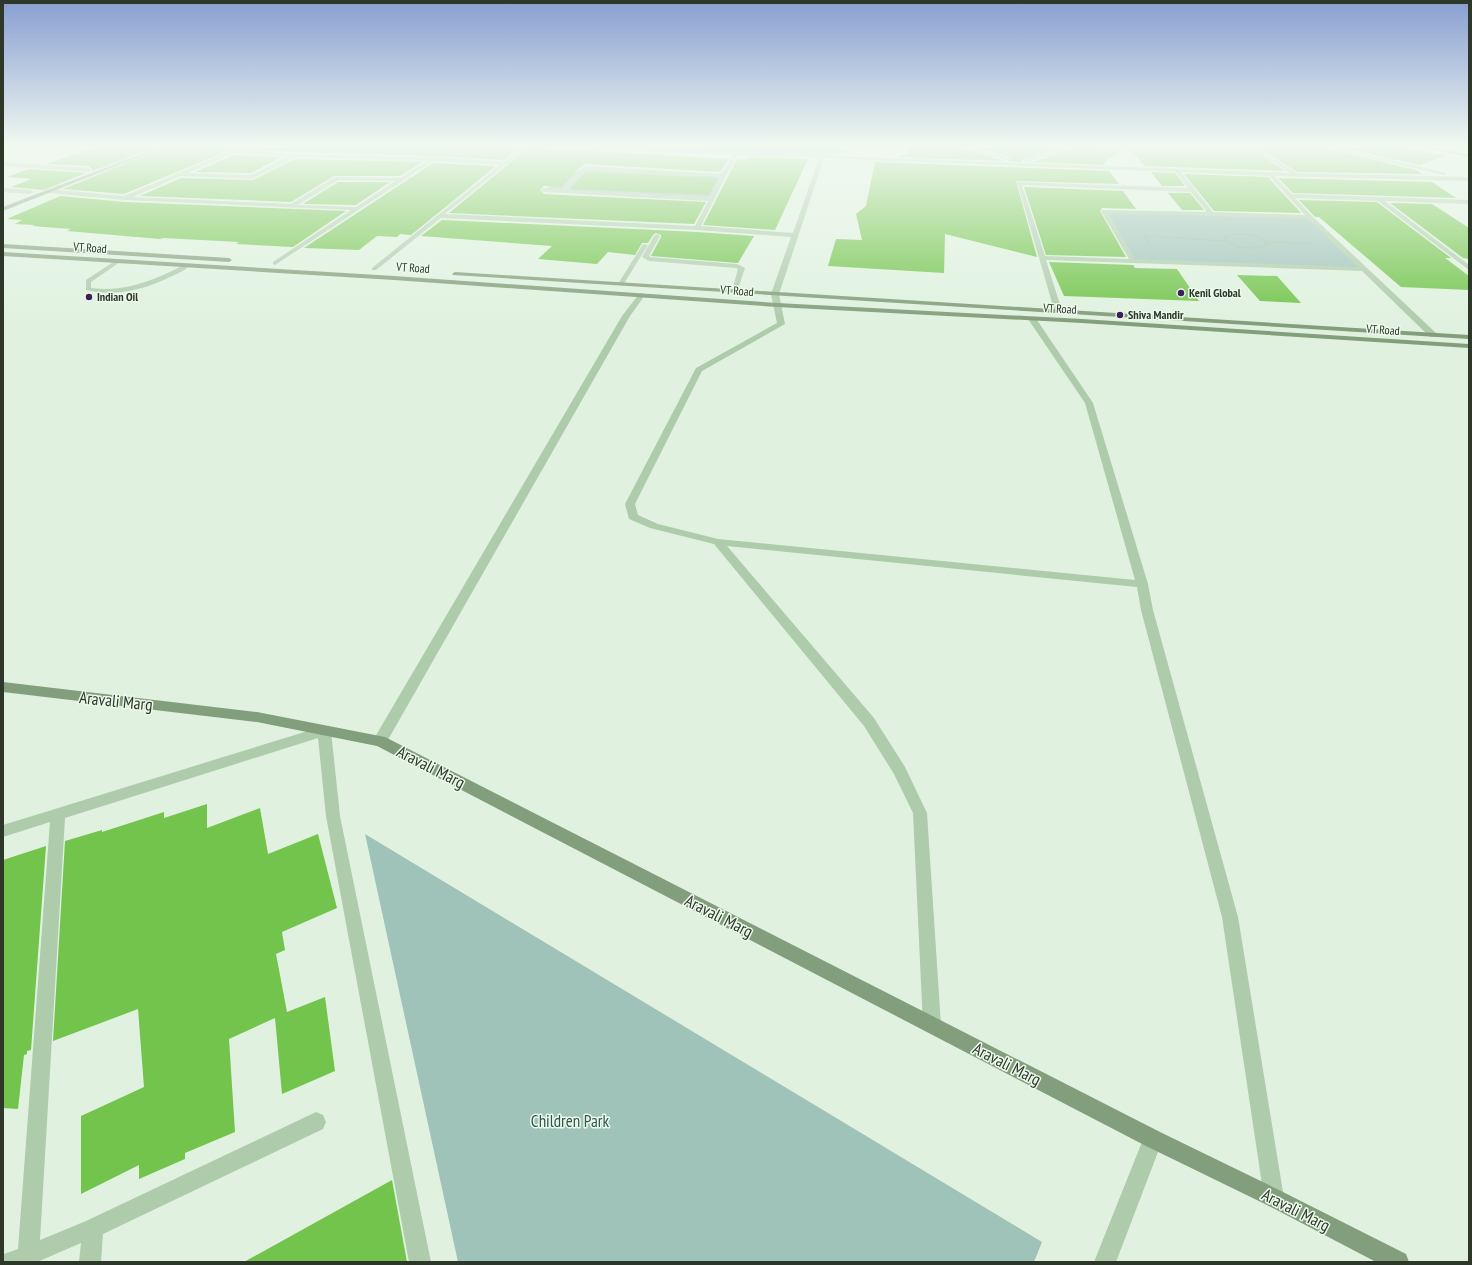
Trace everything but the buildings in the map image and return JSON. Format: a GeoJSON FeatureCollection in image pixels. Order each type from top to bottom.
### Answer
{"type":"FeatureCollection","features":[{"type":"Feature","properties":{"kind":"street"},"geometry":{"type":"LineString","coordinates":[[293,206],[356,209]]}},
{"type":"Feature","properties":{"kind":"street"},"geometry":{"type":"LineString","coordinates":[[290,264],[271,262],[361,206]]}},
{"type":"Feature","properties":{"kind":"street"},"geometry":{"type":"LineString","coordinates":[[440,216],[452,206]]}},
{"type":"Feature","properties":{"kind":"street"},"geometry":{"type":"LineString","coordinates":[[697,228],[708,206]]}},
{"type":"Feature","properties":{"kind":"street"},"geometry":{"type":"LineString","coordinates":[[805,206],[775,294],[780,324],[699,370],[630,504],[633,517],[654,526],[718,542],[1142,584]]}},
{"type":"Feature","properties":{"kind":"street"},"geometry":{"type":"LineString","coordinates":[[1026,206],[1058,312]]}},
{"type":"Feature","properties":{"kind":"street"},"geometry":{"type":"LineString","coordinates":[[1204,206],[1211,214]]}},
{"type":"Feature","properties":{"kind":"street"},"geometry":{"type":"LineString","coordinates":[[1299,206],[1433,335]]}},
{"type":"Feature","properties":{"kind":"street"},"geometry":{"type":"LineString","coordinates":[[1387,206],[1469,268]]}},
{"type":"Feature","properties":{"kind":"street"},"geometry":{"type":"LineString","coordinates":[[1133,261],[1104,211],[1310,217]]}},
{"type":"Feature","properties":{"kind":"street"},"geometry":{"type":"LineString","coordinates":[[440,216],[697,228],[795,235]]}},
{"type":"Feature","properties":{"kind":"street","name":"VT Road"},"geometry":{"type":"LineString","coordinates":[[390,270],[370,269],[440,216]]}},
{"type":"Feature","properties":{"kind":"street"},"geometry":{"type":"LineString","coordinates":[[621,284],[656,227]]}},
{"type":"Feature","properties":{"kind":"street"},"geometry":{"type":"LineString","coordinates":[[657,236],[646,257],[649,260],[737,266],[742,268],[735,291]]}},
{"type":"Feature","properties":{"kind":"street","name":"VT Road"},"geometry":{"type":"LineString","coordinates":[[3,246],[237,260]]}},
{"type":"Feature","properties":{"kind":"street","name":"VT Road"},"geometry":{"type":"LineString","coordinates":[[3,254],[777,304],[1469,346]]}},
{"type":"Feature","properties":{"kind":"street"},"geometry":{"type":"LineString","coordinates":[[155,264],[169,256]]}},
{"type":"Feature","properties":{"kind":"street"},"geometry":{"type":"LineString","coordinates":[[1042,258],[1364,269]]}},
{"type":"Feature","properties":{"kind":"street"},"geometry":{"type":"LineString","coordinates":[[118,261],[88,281],[88,289],[116,292],[132,289],[166,277],[186,266]]}},
{"type":"Feature","properties":{"kind":"street","name":"VT Road"},"geometry":{"type":"LineString","coordinates":[[445,273],[1469,337]]}},
{"type":"Feature","properties":{"kind":"street"},"geometry":{"type":"LineString","coordinates":[[380,741],[626,316],[640,295]]}},
{"type":"Feature","properties":{"kind":"street"},"geometry":{"type":"LineString","coordinates":[[1032,319],[1089,403],[1142,584],[1149,618],[1230,917],[1274,1198]]}},
{"type":"Feature","properties":{"kind":"street"},"geometry":{"type":"LineString","coordinates":[[718,542],[869,722],[900,771],[920,813],[932,1025]]}},
{"type":"Feature","properties":{"kind":"street","name":"Aravali Marg"},"geometry":{"type":"LineString","coordinates":[[3,687],[257,717],[380,741],[1153,1139],[1274,1198],[1398,1262]]}},
{"type":"Feature","properties":{"kind":"street"},"geometry":{"type":"LineString","coordinates":[[3,831],[324,731],[333,816],[420,1262]]}},
{"type":"Feature","properties":{"kind":"street"},"geometry":{"type":"LineString","coordinates":[[58,815],[20,1259],[93,1228],[316,1122]]}},
{"type":"Feature","properties":{"kind":"street"},"geometry":{"type":"LineString","coordinates":[[1105,1262],[1153,1139]]}},
{"type":"Feature","properties":{"kind":"street"},"geometry":{"type":"LineString","coordinates":[[90,1262],[93,1228]]}},
{"type":"Feature","properties":{"kind":"path"},"geometry":{"type":"LineString","coordinates":[[1138,225],[1152,250]]}},
{"type":"Feature","properties":{"kind":"path"},"geometry":{"type":"LineString","coordinates":[[1226,241],[1224,236],[1238,234],[1259,237],[1267,242],[1338,244]]}},
{"type":"Feature","properties":{"kind":"path"},"geometry":{"type":"LineString","coordinates":[[1144,236],[1226,241],[1234,245],[1253,248],[1266,246],[1267,242]]}},
{"type":"Feature","properties":{"kind":"path"},"geometry":{"type":"LineString","coordinates":[[1253,248],[1258,252]]}},
{"type":"Feature","properties":{"kind":"green space"},"geometry":{"type":"Polygon","coordinates":[[[1104,211],[1310,217],[1364,269],[1133,261],[1104,211]]]}},
{"type":"Feature","properties":{"kind":"green space","name":"Children Park"},"geometry":{"type":"Polygon","coordinates":[[[365,834],[1042,1242],[1034,1262],[458,1262],[365,834]]]}},
{"type":"Feature","properties":{"kind":"place","name":"Kenil Global"},"geometry":{"type":"Point","coordinates":[1181,293]}},
{"type":"Feature","properties":{"kind":"place","name":"Indian Oil"},"geometry":{"type":"Point","coordinates":[89,297]}},
{"type":"Feature","properties":{"kind":"place","name":"Shiva Mandir"},"geometry":{"type":"Point","coordinates":[1120,315]}}]}
